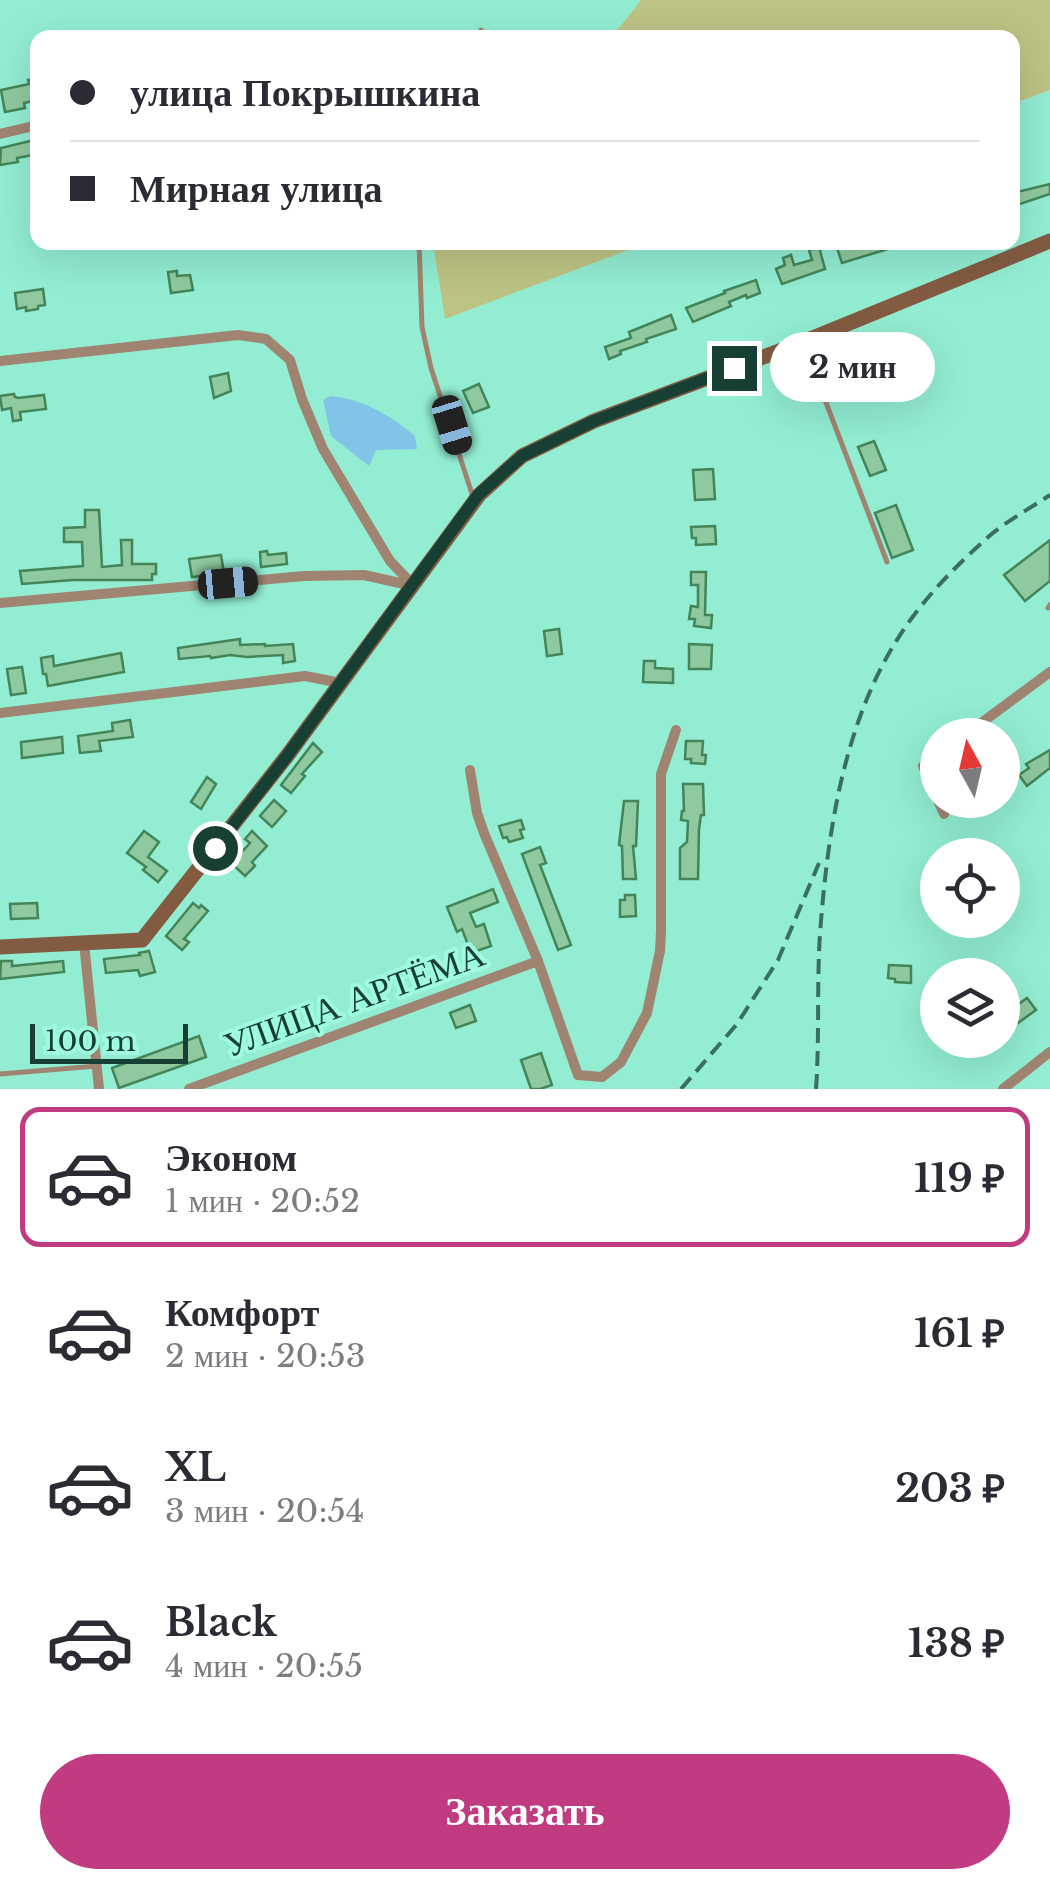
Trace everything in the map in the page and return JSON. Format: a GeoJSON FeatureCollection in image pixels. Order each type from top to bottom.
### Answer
{"type":"FeatureCollection","features":[{"type":"Feature","properties":{"kind":"street"},"geometry":{"type":"LineString","coordinates":[[0,134],[30,127]]}},
{"type":"Feature","properties":{"kind":"street"},"geometry":{"type":"LineString","coordinates":[[0,947],[142,940],[287,756],[474,500],[522,456],[594,421],[803,342],[1050,241]]}},
{"type":"Feature","properties":{"kind":"street"},"geometry":{"type":"LineString","coordinates":[[0,361],[238,335],[266,339],[290,360],[323,450],[390,560],[414,586]]}},
{"type":"Feature","properties":{"kind":"street"},"geometry":{"type":"LineString","coordinates":[[0,603],[304,576],[364,575],[414,586]]}},
{"type":"Feature","properties":{"kind":"street"},"geometry":{"type":"LineString","coordinates":[[988,718],[1050,672]]}},
{"type":"Feature","properties":{"kind":"street"},"geometry":{"type":"LineString","coordinates":[[0,713],[305,676],[340,683]]}},
{"type":"Feature","properties":{"kind":"street"},"geometry":{"type":"LineString","coordinates":[[470,770],[484,834],[538,960],[578,1075],[602,1077],[622,1062],[647,1013],[660,951],[661,774],[676,730]]}},
{"type":"Feature","properties":{"kind":"street"},"geometry":{"type":"LineString","coordinates":[[84,943],[99,1089]]}},
{"type":"Feature","properties":{"kind":"street","name":"УЛИЦА АРТЁМА"},"geometry":{"type":"LineString","coordinates":[[188,1089],[538,960]]}},
{"type":"Feature","properties":{"kind":"street"},"geometry":{"type":"LineString","coordinates":[[1002,1089],[1050,1052]]}},
{"type":"Feature","properties":{"kind":"lane"},"geometry":{"type":"LineString","coordinates":[[418,250],[422,327],[431,368],[474,500]]}},
{"type":"Feature","properties":{"kind":"lane"},"geometry":{"type":"LineString","coordinates":[[803,342],[887,562]]}},
{"type":"Feature","properties":{"kind":"lane"},"geometry":{"type":"LineString","coordinates":[[0,1074],[97,1066]]}},
{"type":"Feature","properties":{"kind":"green space"},"geometry":{"type":"Polygon","coordinates":[[[641,0],[1050,0],[1050,90],[1020,101],[1020,30],[617,30],[641,0]]]}},
{"type":"Feature","properties":{"kind":"green space"},"geometry":{"type":"Polygon","coordinates":[[[434,250],[628,250],[445,319],[434,250]]]}},
{"type":"Feature","properties":{"kind":"water"},"geometry":{"type":"Polygon","coordinates":[[[330,396],[365,404],[386,415],[415,436],[417,449],[376,450],[369,466],[331,436],[323,400],[330,396]]]}},
{"type":"Feature","properties":{"kind":"building"},"geometry":{"type":"Polygon","coordinates":[[[30,80],[30,102],[24,103],[25,108],[5,112],[1,90],[29,84],[30,80]]]}},
{"type":"Feature","properties":{"kind":"building"},"geometry":{"type":"Polygon","coordinates":[[[30,141],[30,156],[0,165],[1,148],[30,141]]]}},
{"type":"Feature","properties":{"kind":"building"},"geometry":{"type":"Polygon","coordinates":[[[1050,184],[1050,194],[1020,204],[1020,191],[1050,184]]]}},
{"type":"Feature","properties":{"kind":"building"},"geometry":{"type":"Polygon","coordinates":[[[809,250],[820,250],[825,269],[782,284],[776,269],[785,265],[783,258],[791,255],[794,265],[812,260],[809,250]]]}},
{"type":"Feature","properties":{"kind":"building"},"geometry":{"type":"Polygon","coordinates":[[[838,250],[885,250],[842,263],[838,250]]]}},
{"type":"Feature","properties":{"kind":"building"},"geometry":{"type":"Polygon","coordinates":[[[177,271],[177,276],[190,275],[193,290],[171,293],[168,272],[177,271]]]}},
{"type":"Feature","properties":{"kind":"building"},"geometry":{"type":"Polygon","coordinates":[[[756,280],[760,293],[729,302],[731,306],[693,322],[686,308],[756,280]]]}},
{"type":"Feature","properties":{"kind":"building"},"geometry":{"type":"Polygon","coordinates":[[[43,289],[45,305],[26,311],[26,307],[17,309],[15,293],[43,289]]]}},
{"type":"Feature","properties":{"kind":"building"},"geometry":{"type":"Polygon","coordinates":[[[671,315],[676,329],[646,339],[647,342],[609,359],[605,347],[631,338],[629,332],[671,315]]]}},
{"type":"Feature","properties":{"kind":"building"},"geometry":{"type":"Polygon","coordinates":[[[228,373],[231,391],[214,398],[210,377],[228,373]]]}},
{"type":"Feature","properties":{"kind":"building"},"geometry":{"type":"Polygon","coordinates":[[[479,384],[489,407],[473,413],[463,391],[479,384]]]}},
{"type":"Feature","properties":{"kind":"building"},"geometry":{"type":"Polygon","coordinates":[[[14,394],[18,398],[44,395],[46,409],[20,412],[21,420],[13,421],[11,408],[2,410],[0,396],[14,394]]]}},
{"type":"Feature","properties":{"kind":"building"},"geometry":{"type":"Polygon","coordinates":[[[874,441],[886,470],[870,476],[858,447],[874,441]]]}},
{"type":"Feature","properties":{"kind":"building"},"geometry":{"type":"Polygon","coordinates":[[[713,469],[715,499],[695,500],[693,470],[713,469]]]}},
{"type":"Feature","properties":{"kind":"building"},"geometry":{"type":"Polygon","coordinates":[[[896,505],[913,550],[892,558],[875,513],[896,505]]]}},
{"type":"Feature","properties":{"kind":"building"},"geometry":{"type":"Polygon","coordinates":[[[85,510],[99,510],[102,567],[122,565],[121,540],[132,540],[132,564],[156,564],[152,580],[22,584],[20,571],[83,566],[82,542],[64,542],[64,528],[85,527],[85,510]]]}},
{"type":"Feature","properties":{"kind":"building"},"geometry":{"type":"Polygon","coordinates":[[[715,526],[716,544],[696,545],[691,527],[715,526]]]}},
{"type":"Feature","properties":{"kind":"building"},"geometry":{"type":"Polygon","coordinates":[[[1050,540],[1050,581],[1025,601],[1004,575],[1050,540]]]}},
{"type":"Feature","properties":{"kind":"building"},"geometry":{"type":"Polygon","coordinates":[[[267,551],[268,555],[286,553],[287,564],[261,567],[260,552],[267,551]]]}},
{"type":"Feature","properties":{"kind":"building"},"geometry":{"type":"Polygon","coordinates":[[[221,555],[224,573],[192,577],[189,559],[221,555]]]}},
{"type":"Feature","properties":{"kind":"building"},"geometry":{"type":"Polygon","coordinates":[[[691,572],[706,572],[705,615],[712,615],[711,628],[694,626],[695,619],[689,619],[691,606],[698,607],[698,585],[691,585],[691,572]]]}},
{"type":"Feature","properties":{"kind":"building"},"geometry":{"type":"Polygon","coordinates":[[[559,629],[562,654],[547,656],[544,631],[559,629]]]}},
{"type":"Feature","properties":{"kind":"building"},"geometry":{"type":"Polygon","coordinates":[[[240,639],[240,645],[293,644],[295,661],[283,663],[283,655],[179,659],[178,648],[240,639]]]}},
{"type":"Feature","properties":{"kind":"building"},"geometry":{"type":"Polygon","coordinates":[[[689,644],[712,645],[711,669],[689,669],[689,644]]]}},
{"type":"Feature","properties":{"kind":"building"},"geometry":{"type":"Polygon","coordinates":[[[121,653],[124,672],[48,686],[43,674],[41,658],[53,656],[54,666],[121,653]]]}},
{"type":"Feature","properties":{"kind":"building"},"geometry":{"type":"Polygon","coordinates":[[[644,661],[655,661],[655,668],[673,669],[673,683],[643,682],[644,661]]]}},
{"type":"Feature","properties":{"kind":"building"},"geometry":{"type":"Polygon","coordinates":[[[22,667],[26,693],[11,695],[7,669],[22,667]]]}},
{"type":"Feature","properties":{"kind":"building"},"geometry":{"type":"Polygon","coordinates":[[[130,720],[133,737],[99,741],[101,751],[80,753],[78,736],[113,731],[112,723],[130,720]]]}},
{"type":"Feature","properties":{"kind":"building"},"geometry":{"type":"Polygon","coordinates":[[[62,737],[63,753],[22,758],[21,742],[62,737]]]}},
{"type":"Feature","properties":{"kind":"building"},"geometry":{"type":"Polygon","coordinates":[[[686,741],[703,741],[705,764],[685,759],[686,741]]]}},
{"type":"Feature","properties":{"kind":"building"},"geometry":{"type":"Polygon","coordinates":[[[313,743],[322,752],[291,793],[281,785],[313,743]]]}},
{"type":"Feature","properties":{"kind":"building"},"geometry":{"type":"Polygon","coordinates":[[[1050,750],[1050,768],[1027,786],[1020,776],[1029,768],[1026,764],[1050,750]]]}},
{"type":"Feature","properties":{"kind":"building"},"geometry":{"type":"Polygon","coordinates":[[[207,777],[216,784],[201,809],[191,802],[207,777]]]}},
{"type":"Feature","properties":{"kind":"building"},"geometry":{"type":"Polygon","coordinates":[[[683,784],[703,784],[698,879],[680,879],[680,848],[687,842],[688,821],[681,820],[683,784]]]}},
{"type":"Feature","properties":{"kind":"building"},"geometry":{"type":"Polygon","coordinates":[[[274,800],[286,811],[272,827],[260,816],[274,800]]]}},
{"type":"Feature","properties":{"kind":"building"},"geometry":{"type":"Polygon","coordinates":[[[624,801],[638,801],[633,846],[636,879],[623,879],[619,845],[624,801]]]}},
{"type":"Feature","properties":{"kind":"building"},"geometry":{"type":"Polygon","coordinates":[[[521,820],[523,838],[509,842],[507,837],[503,838],[499,826],[521,820]]]}},
{"type":"Feature","properties":{"kind":"building"},"geometry":{"type":"Polygon","coordinates":[[[144,831],[159,842],[148,857],[167,871],[158,882],[127,853],[144,831]]]}},
{"type":"Feature","properties":{"kind":"building"},"geometry":{"type":"Polygon","coordinates":[[[252,831],[267,846],[245,876],[227,859],[234,851],[239,855],[250,843],[245,839],[252,831]]]}},
{"type":"Feature","properties":{"kind":"building"},"geometry":{"type":"Polygon","coordinates":[[[540,847],[546,863],[540,865],[571,945],[558,950],[522,854],[540,847]]]}},
{"type":"Feature","properties":{"kind":"building"},"geometry":{"type":"Polygon","coordinates":[[[493,889],[498,902],[470,913],[476,927],[484,924],[491,946],[471,953],[462,929],[457,932],[447,907],[493,889]]]}},
{"type":"Feature","properties":{"kind":"building"},"geometry":{"type":"Polygon","coordinates":[[[625,895],[635,895],[636,916],[620,917],[620,900],[625,900],[625,895]]]}},
{"type":"Feature","properties":{"kind":"building"},"geometry":{"type":"Polygon","coordinates":[[[37,903],[38,918],[11,919],[10,904],[37,903]]]}},
{"type":"Feature","properties":{"kind":"building"},"geometry":{"type":"Polygon","coordinates":[[[193,903],[208,911],[184,939],[189,942],[182,950],[166,936],[193,903]]]}},
{"type":"Feature","properties":{"kind":"building"},"geometry":{"type":"Polygon","coordinates":[[[149,951],[155,972],[140,976],[138,970],[106,973],[104,959],[149,951]]]}},
{"type":"Feature","properties":{"kind":"building"},"geometry":{"type":"Polygon","coordinates":[[[1,961],[12,961],[12,966],[63,961],[64,972],[0,979],[1,961]]]}},
{"type":"Feature","properties":{"kind":"building"},"geometry":{"type":"Polygon","coordinates":[[[889,965],[911,966],[911,983],[888,978],[889,965]]]}},
{"type":"Feature","properties":{"kind":"building"},"geometry":{"type":"Polygon","coordinates":[[[1027,998],[1036,1010],[1020,1022],[1020,1003],[1027,998]]]}},
{"type":"Feature","properties":{"kind":"building"},"geometry":{"type":"Polygon","coordinates":[[[470,1005],[476,1021],[456,1028],[450,1013],[470,1005]]]}},
{"type":"Feature","properties":{"kind":"building"},"geometry":{"type":"Polygon","coordinates":[[[199,1036],[206,1057],[119,1088],[112,1068],[199,1036]]]}},
{"type":"Feature","properties":{"kind":"building"},"geometry":{"type":"Polygon","coordinates":[[[541,1053],[552,1085],[531,1089],[521,1060],[541,1053]]]}},
{"type":"Feature","properties":{"kind":"railway"},"geometry":{"type":"LineString","coordinates":[[816,1089],[820,942],[829,845],[844,769],[868,696],[904,629],[932,592],[994,532],[1050,495]]}},
{"type":"Feature","properties":{"kind":"railway"},"geometry":{"type":"LineString","coordinates":[[681,1089],[737,1024],[778,960],[819,863]]}},
{"type":"Feature","properties":{"kind":"route"},"geometry":{"type":"LineString","coordinates":[[215,848],[414,586],[478,495],[522,456],[594,421],[734,368]]}}]}
